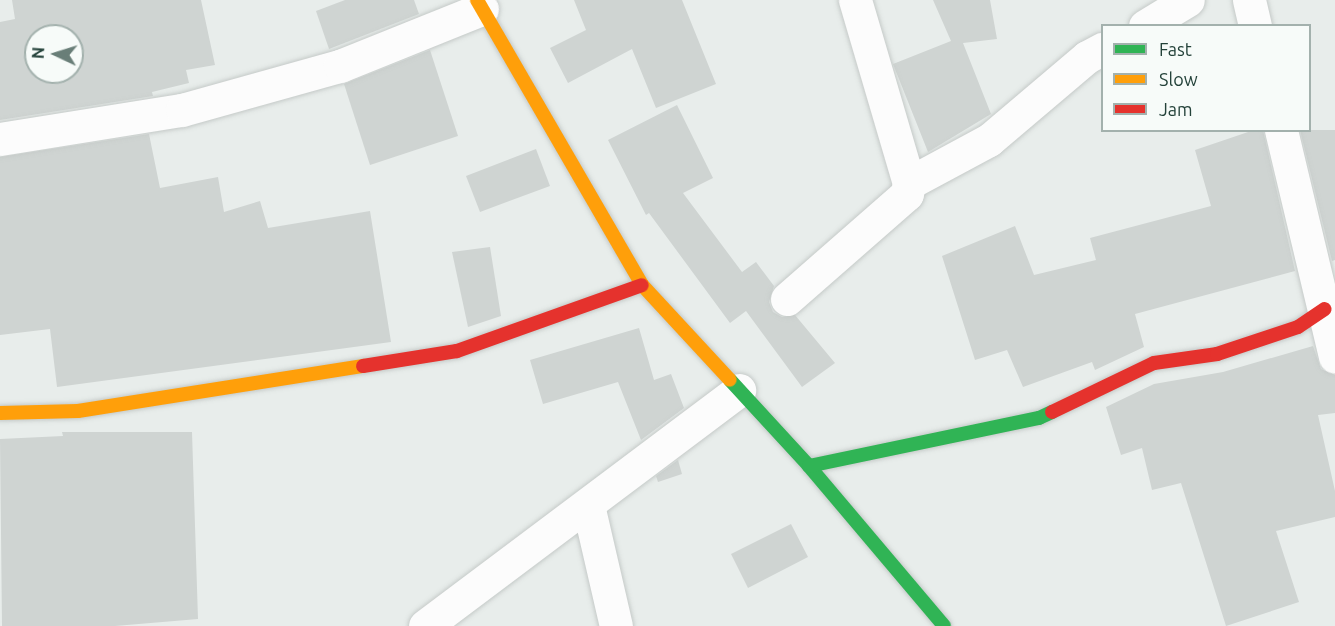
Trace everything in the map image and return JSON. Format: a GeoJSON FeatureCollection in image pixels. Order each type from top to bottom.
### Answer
{"type":"FeatureCollection","features":[{"type":"Feature","properties":{"kind":"street"},"geometry":{"type":"LineString","coordinates":[[787,299],[907,194],[909,183],[855,0]]}},
{"type":"Feature","properties":{"kind":"street"},"geometry":{"type":"LineString","coordinates":[[1148,24],[1188,0]]}},
{"type":"Feature","properties":{"kind":"street"},"geometry":{"type":"LineString","coordinates":[[1249,0],[1255,24]]}},
{"type":"Feature","properties":{"kind":"street"},"geometry":{"type":"LineString","coordinates":[[0,139],[193,107],[340,66],[480,4],[642,285],[809,466],[944,626]]}},
{"type":"Feature","properties":{"kind":"street"},"geometry":{"type":"LineString","coordinates":[[909,183],[988,140],[1087,57],[1101,50]]}},
{"type":"Feature","properties":{"kind":"street"},"geometry":{"type":"LineString","coordinates":[[1281,132],[1335,357]]}},
{"type":"Feature","properties":{"kind":"street"},"geometry":{"type":"LineString","coordinates":[[0,413],[78,411],[457,351],[642,285]]}},
{"type":"Feature","properties":{"kind":"street"},"geometry":{"type":"LineString","coordinates":[[809,466],[1039,418],[1154,363],[1218,354],[1298,327],[1325,309]]}},
{"type":"Feature","properties":{"kind":"street"},"geometry":{"type":"LineString","coordinates":[[425,626],[459,615],[588,505],[739,390]]}},
{"type":"Feature","properties":{"kind":"street"},"geometry":{"type":"LineString","coordinates":[[588,505],[616,626]]}},
{"type":"Feature","properties":{"kind":"building"},"geometry":{"type":"Polygon","coordinates":[[[12,0],[201,0],[215,65],[186,70],[189,83],[152,92],[153,96],[0,120],[0,22],[15,19],[12,0]]]}},
{"type":"Feature","properties":{"kind":"building"},"geometry":{"type":"Polygon","coordinates":[[[345,0],[414,0],[419,14],[329,49],[316,11],[345,0]]]}},
{"type":"Feature","properties":{"kind":"building"},"geometry":{"type":"Polygon","coordinates":[[[574,0],[682,0],[716,84],[656,108],[632,49],[568,83],[550,48],[586,30],[574,0]]]}},
{"type":"Feature","properties":{"kind":"building"},"geometry":{"type":"Polygon","coordinates":[[[933,0],[990,0],[997,39],[963,43],[991,114],[928,152],[893,64],[951,41],[933,0]]]}},
{"type":"Feature","properties":{"kind":"building"},"geometry":{"type":"Polygon","coordinates":[[[430,50],[458,136],[370,165],[344,84],[430,50]]]}},
{"type":"Feature","properties":{"kind":"building"},"geometry":{"type":"Polygon","coordinates":[[[677,105],[713,178],[683,193],[742,272],[756,262],[774,286],[769,302],[773,312],[782,317],[795,315],[835,363],[802,387],[746,311],[730,323],[649,213],[646,215],[608,140],[677,105]]]}},
{"type":"Feature","properties":{"kind":"building"},"geometry":{"type":"Polygon","coordinates":[[[1335,130],[1335,260],[1332,261],[1300,132],[1335,130]]]}},
{"type":"Feature","properties":{"kind":"building"},"geometry":{"type":"Polygon","coordinates":[[[1248,132],[1263,132],[1295,271],[1135,314],[1144,347],[1095,370],[1092,362],[1023,387],[1007,350],[975,360],[942,256],[1015,226],[1034,275],[1096,260],[1090,238],[1211,206],[1195,150],[1248,132]]]}},
{"type":"Feature","properties":{"kind":"building"},"geometry":{"type":"Polygon","coordinates":[[[149,134],[160,188],[218,177],[224,212],[260,201],[268,228],[370,211],[391,342],[57,387],[50,329],[0,335],[0,157],[149,134]]]}},
{"type":"Feature","properties":{"kind":"building"},"geometry":{"type":"Polygon","coordinates":[[[536,149],[550,186],[480,212],[466,176],[536,149]]]}},
{"type":"Feature","properties":{"kind":"building"},"geometry":{"type":"Polygon","coordinates":[[[490,247],[501,316],[468,327],[452,252],[490,247]]]}},
{"type":"Feature","properties":{"kind":"building"},"geometry":{"type":"Polygon","coordinates":[[[639,328],[654,380],[671,374],[684,408],[641,440],[618,382],[543,404],[530,360],[639,328]]]}},
{"type":"Feature","properties":{"kind":"building"},"geometry":{"type":"Polygon","coordinates":[[[1313,346],[1321,369],[1335,375],[1335,413],[1318,415],[1335,491],[1335,517],[1276,531],[1299,602],[1226,626],[1181,483],[1152,490],[1142,448],[1121,455],[1106,407],[1154,384],[1223,372],[1313,346]]]}},
{"type":"Feature","properties":{"kind":"building"},"geometry":{"type":"Polygon","coordinates":[[[62,432],[192,432],[198,619],[115,626],[2,626],[0,439],[63,436],[62,432]]]}},
{"type":"Feature","properties":{"kind":"building"},"geometry":{"type":"Polygon","coordinates":[[[678,460],[682,474],[658,482],[656,476],[678,460]]]}},
{"type":"Feature","properties":{"kind":"building"},"geometry":{"type":"Polygon","coordinates":[[[791,524],[808,557],[748,588],[731,554],[791,524]]]}},
{"type":"Feature","properties":{"kind":"traffic: fast"},"geometry":{"type":"LineString","coordinates":[[730,380],[809,466],[944,626]]}},
{"type":"Feature","properties":{"kind":"traffic: fast"},"geometry":{"type":"LineString","coordinates":[[809,466],[1039,418],[1052,412]]}},
{"type":"Feature","properties":{"kind":"traffic: slow"},"geometry":{"type":"LineString","coordinates":[[477,0],[642,285],[730,380]]}},
{"type":"Feature","properties":{"kind":"traffic: slow"},"geometry":{"type":"LineString","coordinates":[[0,413],[78,411],[363,366]]}},
{"type":"Feature","properties":{"kind":"traffic: jam"},"geometry":{"type":"LineString","coordinates":[[363,366],[457,351],[642,285]]}},
{"type":"Feature","properties":{"kind":"traffic: jam"},"geometry":{"type":"LineString","coordinates":[[1052,412],[1154,363],[1217,354],[1298,327],[1325,309]]}}]}
